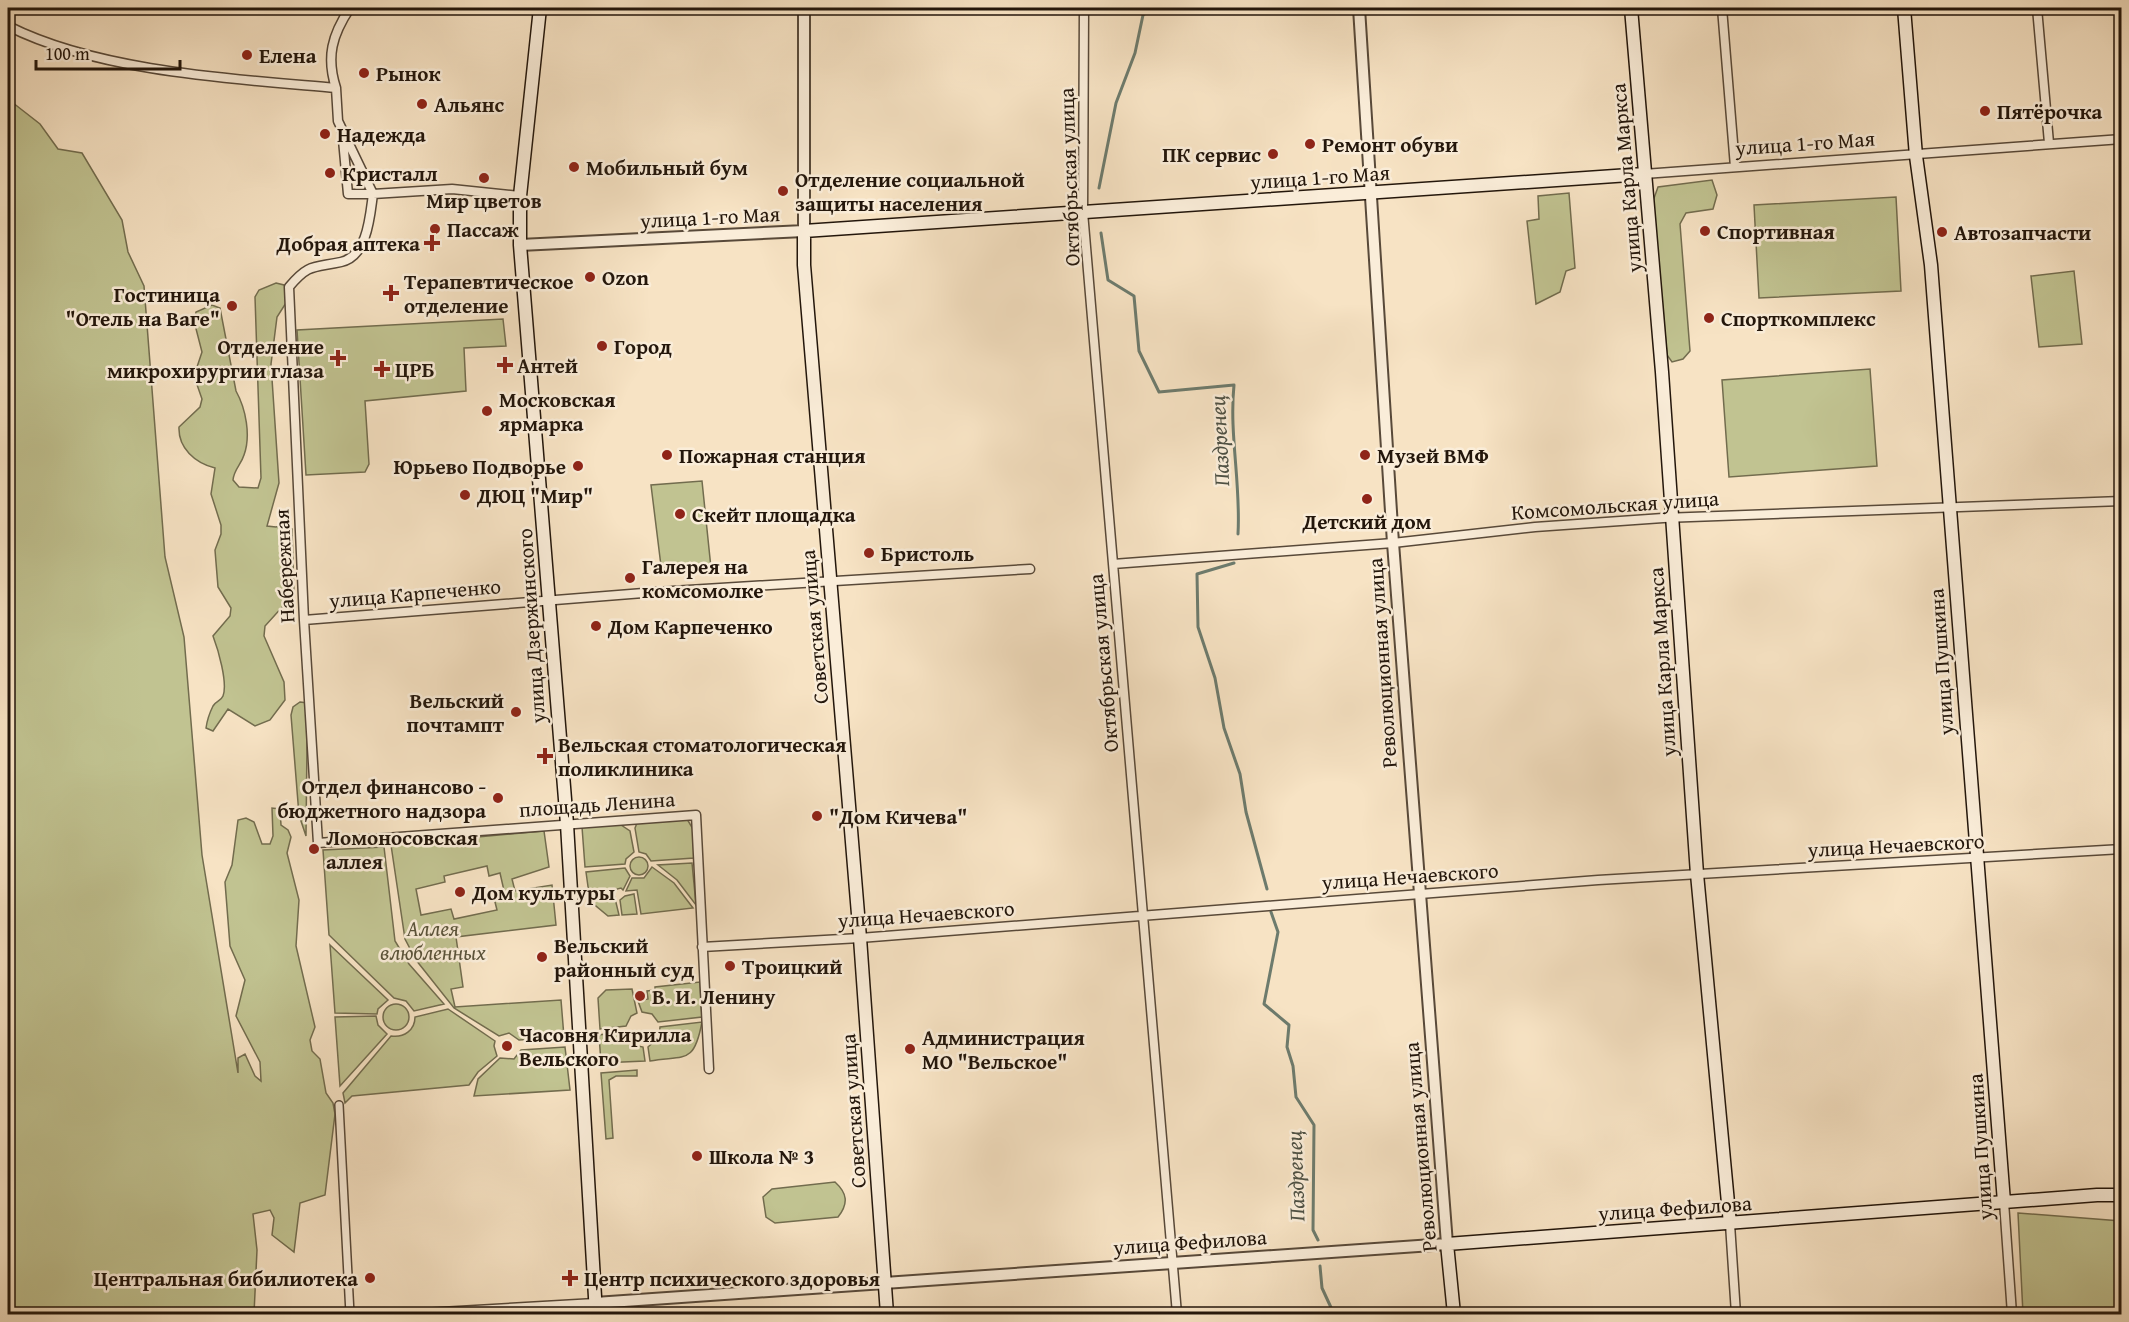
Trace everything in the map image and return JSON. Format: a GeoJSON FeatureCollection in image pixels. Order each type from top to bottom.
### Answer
{"type":"FeatureCollection","features":[{"type":"Feature","properties":{"kind":"main road","name":"улица Дзержинского"},"geometry":{"type":"LineString","coordinates":[[540,8],[520,196],[520,245],[567,824],[595,1309]]}},
{"type":"Feature","properties":{"kind":"main road","name":"улица Карла Маркса"},"geometry":{"type":"LineString","coordinates":[[1631,8],[1673,517],[1697,874],[1730,1224]]}},
{"type":"Feature","properties":{"kind":"main road","name":"улица Пушкина"},"geometry":{"type":"LineString","coordinates":[[1904,8],[1916,156],[1931,265],[2004,1202]]}},
{"type":"Feature","properties":{"kind":"main road","name":"улица 1-го Мая"},"geometry":{"type":"LineString","coordinates":[[804,231],[1644,174]]}},
{"type":"Feature","properties":{"kind":"main road","name":"Советская улица"},"geometry":{"type":"LineString","coordinates":[[804,231],[804,265],[860,938],[887,1314]]}},
{"type":"Feature","properties":{"kind":"main road","name":"улица Фефилова"},"geometry":{"type":"LineString","coordinates":[[1447,1244],[2121,1195]]}},
{"type":"Feature","properties":{"kind":"main road","name":"Революционная улица"},"geometry":{"type":"LineString","coordinates":[[1447,1244],[1454,1314]]}},
{"type":"Feature","properties":{"kind":"street"},"geometry":{"type":"LineString","coordinates":[[350,8],[338,26],[329,66],[336,88],[338,121],[373,194]]}},
{"type":"Feature","properties":{"kind":"street","name":"Советская улица"},"geometry":{"type":"LineString","coordinates":[[804,8],[804,231]]}},
{"type":"Feature","properties":{"kind":"street","name":"Октябрьская улица"},"geometry":{"type":"LineString","coordinates":[[1084,8],[1083,212],[1178,1314]]}},
{"type":"Feature","properties":{"kind":"street","name":"Революционная улица"},"geometry":{"type":"LineString","coordinates":[[1359,8],[1393,543],[1447,1244]]}},
{"type":"Feature","properties":{"kind":"street"},"geometry":{"type":"LineString","coordinates":[[1722,8],[1735,167]]}},
{"type":"Feature","properties":{"kind":"street"},"geometry":{"type":"LineString","coordinates":[[2037,8],[2049,143]]}},
{"type":"Feature","properties":{"kind":"street"},"geometry":{"type":"LineString","coordinates":[[8,26],[33,39],[102,59],[231,78],[336,88]]}},
{"type":"Feature","properties":{"kind":"street"},"geometry":{"type":"LineString","coordinates":[[342,129],[348,194],[452,189],[520,196]]}},
{"type":"Feature","properties":{"kind":"street","name":"улица 1-го Мая"},"geometry":{"type":"LineString","coordinates":[[1644,174],[1916,156],[2049,143],[2121,139]]}},
{"type":"Feature","properties":{"kind":"street","name":"Набережная"},"geometry":{"type":"LineString","coordinates":[[318,843],[304,620],[289,287],[298,275],[316,264],[344,261],[357,250],[368,231],[373,194]]}},
{"type":"Feature","properties":{"kind":"street","name":"улица 1-го Мая"},"geometry":{"type":"LineString","coordinates":[[520,245],[804,231]]}},
{"type":"Feature","properties":{"kind":"street","name":"Комсомольская улица"},"geometry":{"type":"LineString","coordinates":[[1113,564],[1393,543],[1535,527],[1673,517],[2121,501]]}},
{"type":"Feature","properties":{"kind":"street","name":"улица Карпеченко"},"geometry":{"type":"LineString","coordinates":[[304,620],[830,580],[1030,569]]}},
{"type":"Feature","properties":{"kind":"street","name":"площадь Ленина"},"geometry":{"type":"LineString","coordinates":[[318,843],[696,815],[709,1069]]}},
{"type":"Feature","properties":{"kind":"street","name":"улица Нечаевского"},"geometry":{"type":"LineString","coordinates":[[702,947],[860,938],[1144,914],[1697,874],[2121,849]]}},
{"type":"Feature","properties":{"kind":"street"},"geometry":{"type":"LineString","coordinates":[[339,1105],[350,1314]]}},
{"type":"Feature","properties":{"kind":"street","name":"улица Пушкина"},"geometry":{"type":"LineString","coordinates":[[2004,1202],[2012,1314]]}},
{"type":"Feature","properties":{"kind":"street","name":"улица Карла Маркса"},"geometry":{"type":"LineString","coordinates":[[1730,1224],[1736,1314]]}},
{"type":"Feature","properties":{"kind":"street","name":"улица Фефилова"},"geometry":{"type":"LineString","coordinates":[[406,1314],[595,1309],[885,1284],[1447,1244]]}},
{"type":"Feature","properties":{"kind":"green space"},"geometry":{"type":"Polygon","coordinates":[[[8,99],[40,124],[58,149],[82,153],[122,220],[128,252],[144,286],[165,557],[184,637],[202,855],[238,1073],[238,1058],[245,1054],[255,1076],[261,1081],[260,1062],[236,1016],[245,980],[230,946],[225,882],[232,865],[238,820],[246,818],[254,822],[262,844],[270,844],[273,836],[272,808],[280,809],[281,825],[288,830],[291,837],[287,853],[299,900],[296,946],[315,1027],[310,1040],[312,1051],[320,1059],[326,1093],[333,1103],[335,1114],[325,1195],[300,1203],[294,1252],[272,1235],[274,1218],[270,1210],[253,1214],[257,1250],[254,1314],[8,1314],[8,99]]]}},
{"type":"Feature","properties":{"kind":"green space"},"geometry":{"type":"Polygon","coordinates":[[[1712,180],[1717,195],[1713,209],[1686,213],[1680,224],[1690,351],[1683,359],[1672,362],[1667,355],[1653,201],[1658,187],[1712,180]]]}},
{"type":"Feature","properties":{"kind":"green space"},"geometry":{"type":"Polygon","coordinates":[[[1569,193],[1575,268],[1566,271],[1560,292],[1536,304],[1527,221],[1539,219],[1538,196],[1569,193]]]}},
{"type":"Feature","properties":{"kind":"green space"},"geometry":{"type":"Polygon","coordinates":[[[1896,197],[1901,291],[1759,298],[1754,205],[1896,197]]]}},
{"type":"Feature","properties":{"kind":"green space"},"geometry":{"type":"Polygon","coordinates":[[[2074,271],[2082,344],[2039,347],[2031,276],[2074,271]]]}},
{"type":"Feature","properties":{"kind":"green space"},"geometry":{"type":"Polygon","coordinates":[[[276,283],[284,285],[288,294],[286,303],[277,317],[271,364],[279,483],[267,526],[284,525],[292,529],[294,594],[265,626],[264,636],[284,682],[285,700],[270,720],[255,726],[228,709],[213,731],[206,728],[207,722],[213,706],[223,696],[224,683],[220,657],[213,636],[230,616],[231,608],[218,587],[215,550],[221,534],[221,525],[211,494],[215,468],[189,454],[181,442],[179,427],[200,407],[202,399],[194,376],[202,352],[194,321],[196,312],[212,305],[220,308],[236,391],[246,423],[246,448],[233,480],[239,487],[258,488],[261,478],[255,297],[259,290],[276,283]]]}},
{"type":"Feature","properties":{"kind":"green space","name":"ЦРБ"},"geometry":{"type":"Polygon","coordinates":[[[503,319],[506,346],[464,348],[466,391],[365,401],[369,464],[365,472],[306,475],[297,330],[503,319]]]}},
{"type":"Feature","properties":{"kind":"green space"},"geometry":{"type":"Polygon","coordinates":[[[1870,369],[1877,466],[1729,477],[1722,380],[1870,369]]]}},
{"type":"Feature","properties":{"kind":"green space"},"geometry":{"type":"Polygon","coordinates":[[[702,481],[711,568],[662,574],[651,485],[702,481]]]}},
{"type":"Feature","properties":{"kind":"green space"},"geometry":{"type":"Polygon","coordinates":[[[300,702],[308,703],[314,726],[307,742],[306,836],[299,815],[291,715],[293,707],[300,702]]]}},
{"type":"Feature","properties":{"kind":"green space"},"geometry":{"type":"Polygon","coordinates":[[[687,819],[693,829],[694,858],[651,861],[646,854],[639,852],[635,828],[637,823],[687,819]]]}},
{"type":"Feature","properties":{"kind":"green space"},"geometry":{"type":"Polygon","coordinates":[[[618,823],[630,831],[634,852],[626,859],[625,864],[585,867],[582,827],[618,823]]]}},
{"type":"Feature","properties":{"kind":"green space","name":"Аллея влюбленных"},"geometry":{"type":"Polygon","coordinates":[[[544,831],[549,867],[512,879],[515,891],[552,885],[556,925],[456,937],[463,987],[451,989],[455,1007],[561,1000],[564,1037],[519,1040],[509,1033],[499,1036],[454,1008],[416,960],[405,939],[391,845],[544,831]],[[487,866],[444,876],[445,882],[416,889],[421,915],[451,909],[454,919],[497,910],[494,898],[505,895],[500,873],[489,876],[487,866]]]}},
{"type":"Feature","properties":{"kind":"green space","name":"Аллея влюбленных"},"geometry":{"type":"Polygon","coordinates":[[[384,847],[395,941],[409,964],[444,1004],[414,1011],[406,1001],[394,998],[329,935],[323,850],[384,847]]]}},
{"type":"Feature","properties":{"kind":"green space"},"geometry":{"type":"Polygon","coordinates":[[[639,857],[645,860],[648,866],[645,872],[639,875],[633,872],[630,866],[633,860],[639,857]]]}},
{"type":"Feature","properties":{"kind":"green space"},"geometry":{"type":"Polygon","coordinates":[[[692,863],[696,905],[677,880],[658,865],[692,863]]]}},
{"type":"Feature","properties":{"kind":"green space"},"geometry":{"type":"Polygon","coordinates":[[[652,867],[674,883],[693,908],[641,914],[637,890],[626,891],[632,878],[644,878],[652,867]]]}},
{"type":"Feature","properties":{"kind":"green space"},"geometry":{"type":"Polygon","coordinates":[[[625,868],[630,876],[623,890],[621,888],[613,890],[619,915],[608,916],[590,901],[586,872],[625,868]]]}},
{"type":"Feature","properties":{"kind":"green space"},"geometry":{"type":"Polygon","coordinates":[[[634,894],[637,914],[622,915],[620,900],[634,894]]]}},
{"type":"Feature","properties":{"kind":"green space","name":"Аллея влюбленных"},"geometry":{"type":"Polygon","coordinates":[[[330,945],[388,1000],[378,1009],[377,1014],[335,1013],[330,945]]]}},
{"type":"Feature","properties":{"kind":"green space"},"geometry":{"type":"Polygon","coordinates":[[[700,982],[702,1017],[658,1022],[652,1014],[642,1012],[638,1001],[648,999],[647,991],[655,990],[655,987],[700,982]]]}},
{"type":"Feature","properties":{"kind":"green space"},"geometry":{"type":"Polygon","coordinates":[[[632,989],[637,1013],[631,1016],[626,1026],[600,1029],[598,998],[606,990],[632,989]]]}},
{"type":"Feature","properties":{"kind":"green space","name":"Аллея влюбленных"},"geometry":{"type":"Polygon","coordinates":[[[396,1004],[405,1008],[409,1017],[405,1026],[396,1030],[387,1026],[383,1017],[387,1008],[396,1004]]]}},
{"type":"Feature","properties":{"kind":"green space","name":"Аллея влюбленных"},"geometry":{"type":"Polygon","coordinates":[[[448,1009],[495,1041],[497,1056],[478,1072],[469,1085],[352,1096],[345,1103],[343,1093],[391,1036],[400,1036],[408,1032],[415,1022],[415,1017],[448,1009]]]}},
{"type":"Feature","properties":{"kind":"green space","name":"Аллея влюбленных"},"geometry":{"type":"Polygon","coordinates":[[[376,1016],[378,1025],[387,1034],[340,1086],[335,1017],[376,1016]]]}},
{"type":"Feature","properties":{"kind":"green space"},"geometry":{"type":"Polygon","coordinates":[[[702,1022],[699,1036],[691,1052],[680,1057],[650,1061],[648,1047],[659,1037],[660,1027],[702,1022]]]}},
{"type":"Feature","properties":{"kind":"green space"},"geometry":{"type":"Polygon","coordinates":[[[625,1031],[634,1045],[643,1047],[645,1061],[601,1063],[599,1035],[625,1031]]]}},
{"type":"Feature","properties":{"kind":"green space"},"geometry":{"type":"Polygon","coordinates":[[[565,1047],[570,1090],[474,1096],[478,1079],[500,1058],[514,1059],[521,1050],[565,1047]]]}},
{"type":"Feature","properties":{"kind":"green space"},"geometry":{"type":"Polygon","coordinates":[[[637,1070],[637,1076],[616,1076],[609,1080],[613,1138],[606,1139],[601,1073],[637,1070]]]}},
{"type":"Feature","properties":{"kind":"green space"},"geometry":{"type":"Polygon","coordinates":[[[835,1182],[845,1198],[844,1207],[838,1217],[775,1223],[766,1217],[763,1197],[772,1189],[835,1182]]]}},
{"type":"Feature","properties":{"kind":"green space"},"geometry":{"type":"Polygon","coordinates":[[[2018,1213],[2121,1221],[2121,1314],[2023,1314],[2018,1213]]]}},
{"type":"Feature","properties":{"kind":"waterway","name":"Паздренец"},"geometry":{"type":"LineString","coordinates":[[1099,188],[1116,103],[1135,53],[1143,15],[1154,8]]}},
{"type":"Feature","properties":{"kind":"waterway","name":"Паздренец"},"geometry":{"type":"LineString","coordinates":[[1101,233],[1108,280],[1134,296],[1139,351],[1159,392],[1234,385],[1233,422],[1238,534]]}},
{"type":"Feature","properties":{"kind":"waterway","name":"Паздренец"},"geometry":{"type":"LineString","coordinates":[[1234,563],[1197,574],[1198,627],[1215,678],[1224,728],[1240,774],[1246,812],[1267,889]]}},
{"type":"Feature","properties":{"kind":"waterway","name":"Паздренец"},"geometry":{"type":"LineString","coordinates":[[1271,912],[1278,932],[1264,1004],[1289,1025],[1287,1047],[1293,1066],[1296,1097],[1314,1125],[1313,1230],[1318,1240]]}},
{"type":"Feature","properties":{"kind":"waterway","name":"Паздренец"},"geometry":{"type":"LineString","coordinates":[[1320,1266],[1322,1288],[1334,1314]]}},
{"type":"Feature","properties":{"kind":"place","name":"Елена"},"geometry":{"type":"Point","coordinates":[247,55]}},
{"type":"Feature","properties":{"kind":"place","name":"Рынок"},"geometry":{"type":"Point","coordinates":[364,73]}},
{"type":"Feature","properties":{"kind":"place","name":"Альянс"},"geometry":{"type":"Point","coordinates":[422,104]}},
{"type":"Feature","properties":{"kind":"place","name":"Пятёрочка"},"geometry":{"type":"Point","coordinates":[1985,111]}},
{"type":"Feature","properties":{"kind":"place","name":"Надежда"},"geometry":{"type":"Point","coordinates":[325,134]}},
{"type":"Feature","properties":{"kind":"place","name":"Ремонт обуви"},"geometry":{"type":"Point","coordinates":[1310,144]}},
{"type":"Feature","properties":{"kind":"place","name":"ПК сервис"},"geometry":{"type":"Point","coordinates":[1273,154]}},
{"type":"Feature","properties":{"kind":"place","name":"Мобильный бум"},"geometry":{"type":"Point","coordinates":[574,167]}},
{"type":"Feature","properties":{"kind":"place","name":"Кристалл"},"geometry":{"type":"Point","coordinates":[330,173]}},
{"type":"Feature","properties":{"kind":"place","name":"Мир цветов"},"geometry":{"type":"Point","coordinates":[484,178]}},
{"type":"Feature","properties":{"kind":"place","name":"Отделение социальной защиты населения"},"geometry":{"type":"Point","coordinates":[783,191]}},
{"type":"Feature","properties":{"kind":"place","name":"Пассаж"},"geometry":{"type":"Point","coordinates":[435,229]}},
{"type":"Feature","properties":{"kind":"place","name":"Спортивная"},"geometry":{"type":"Point","coordinates":[1705,231]}},
{"type":"Feature","properties":{"kind":"place","name":"Автозапчасти"},"geometry":{"type":"Point","coordinates":[1942,232]}},
{"type":"Feature","properties":{"kind":"place","name":"Добрая аптека"},"geometry":{"type":"Point","coordinates":[432,243]}},
{"type":"Feature","properties":{"kind":"place","name":"Ozon"},"geometry":{"type":"Point","coordinates":[590,277]}},
{"type":"Feature","properties":{"kind":"place","name":"Терапевтическое отделение"},"geometry":{"type":"Point","coordinates":[391,293]}},
{"type":"Feature","properties":{"kind":"place","name":"Гостиница \"Отель на Ваге\""},"geometry":{"type":"Point","coordinates":[232,306]}},
{"type":"Feature","properties":{"kind":"place","name":"Спорткомплекс"},"geometry":{"type":"Point","coordinates":[1709,318]}},
{"type":"Feature","properties":{"kind":"place","name":"Город"},"geometry":{"type":"Point","coordinates":[602,346]}},
{"type":"Feature","properties":{"kind":"place","name":"Отделение микрохирургии глаза"},"geometry":{"type":"Point","coordinates":[338,358]}},
{"type":"Feature","properties":{"kind":"place","name":"Антей"},"geometry":{"type":"Point","coordinates":[505,365]}},
{"type":"Feature","properties":{"kind":"place","name":"ЦРБ"},"geometry":{"type":"Point","coordinates":[382,369]}},
{"type":"Feature","properties":{"kind":"place","name":"Московская ярмарка"},"geometry":{"type":"Point","coordinates":[487,411]}},
{"type":"Feature","properties":{"kind":"place","name":"Пожарная станция"},"geometry":{"type":"Point","coordinates":[667,455]}},
{"type":"Feature","properties":{"kind":"place","name":"Музей ВМФ"},"geometry":{"type":"Point","coordinates":[1365,455]}},
{"type":"Feature","properties":{"kind":"place","name":"Юрьево Подворье"},"geometry":{"type":"Point","coordinates":[578,466]}},
{"type":"Feature","properties":{"kind":"place","name":"ДЮЦ \"Мир\""},"geometry":{"type":"Point","coordinates":[465,495]}},
{"type":"Feature","properties":{"kind":"place","name":"Детский дом"},"geometry":{"type":"Point","coordinates":[1367,499]}},
{"type":"Feature","properties":{"kind":"place","name":"Скейт площадка"},"geometry":{"type":"Point","coordinates":[680,514]}},
{"type":"Feature","properties":{"kind":"place","name":"Бристоль"},"geometry":{"type":"Point","coordinates":[869,553]}},
{"type":"Feature","properties":{"kind":"place","name":"Галерея на комсомолке"},"geometry":{"type":"Point","coordinates":[630,578]}},
{"type":"Feature","properties":{"kind":"place","name":"Дом Карпеченко"},"geometry":{"type":"Point","coordinates":[596,626]}},
{"type":"Feature","properties":{"kind":"place","name":"Вельский почтампт"},"geometry":{"type":"Point","coordinates":[516,712]}},
{"type":"Feature","properties":{"kind":"place","name":"Вельская стоматологическая поликлиника"},"geometry":{"type":"Point","coordinates":[545,756]}},
{"type":"Feature","properties":{"kind":"place","name":"Отдел финансово - бюджетного надзора"},"geometry":{"type":"Point","coordinates":[498,798]}},
{"type":"Feature","properties":{"kind":"place","name":"\"Дом Кичева\""},"geometry":{"type":"Point","coordinates":[817,816]}},
{"type":"Feature","properties":{"kind":"place","name":"Ломоносовская аллея"},"geometry":{"type":"Point","coordinates":[314,849]}},
{"type":"Feature","properties":{"kind":"place","name":"Дом культуры"},"geometry":{"type":"Point","coordinates":[460,892]}},
{"type":"Feature","properties":{"kind":"place","name":"Вельский районный суд"},"geometry":{"type":"Point","coordinates":[542,957]}},
{"type":"Feature","properties":{"kind":"place","name":"Троицкий"},"geometry":{"type":"Point","coordinates":[730,966]}},
{"type":"Feature","properties":{"kind":"place","name":"В. И. Ленину"},"geometry":{"type":"Point","coordinates":[640,996]}},
{"type":"Feature","properties":{"kind":"place","name":"Часовня Кирилла Вельского"},"geometry":{"type":"Point","coordinates":[507,1046]}},
{"type":"Feature","properties":{"kind":"place","name":"Администрация МО \"Вельское\""},"geometry":{"type":"Point","coordinates":[910,1049]}},
{"type":"Feature","properties":{"kind":"place","name":"Школа № 3"},"geometry":{"type":"Point","coordinates":[697,1156]}},
{"type":"Feature","properties":{"kind":"place","name":"Центральная бибилиотека"},"geometry":{"type":"Point","coordinates":[370,1278]}},
{"type":"Feature","properties":{"kind":"place","name":"Центр психического здоровья"},"geometry":{"type":"Point","coordinates":[570,1278]}}]}
